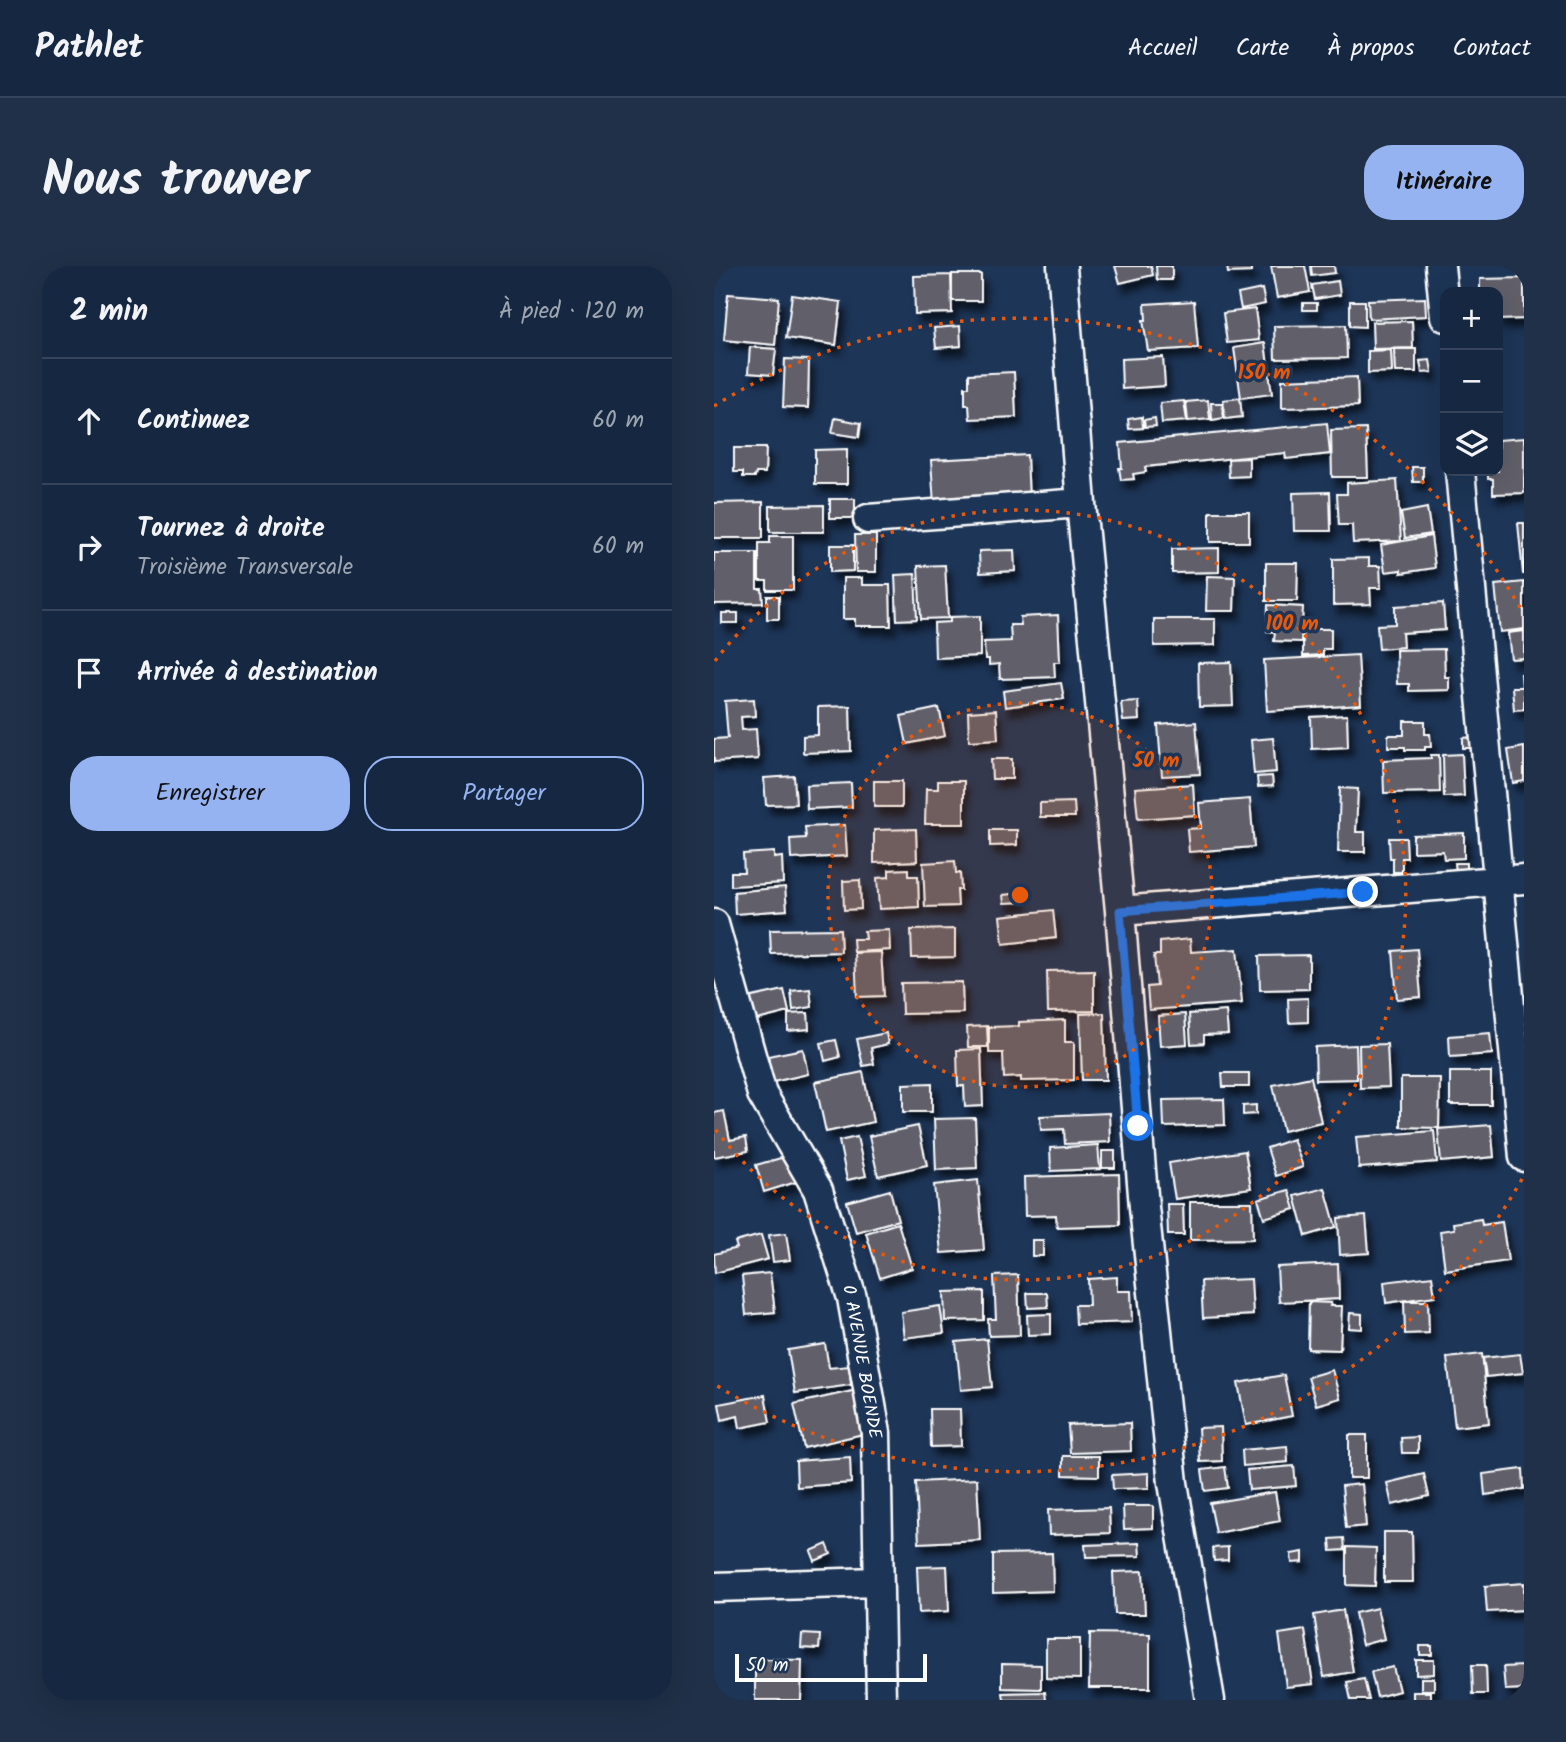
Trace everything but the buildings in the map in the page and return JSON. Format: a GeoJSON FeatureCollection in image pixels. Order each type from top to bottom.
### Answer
{"type":"FeatureCollection","features":[{"type":"Feature","properties":{"kind":"street"},"geometry":{"type":"LineString","coordinates":[[1062,266],[1144,1207],[1173,1483],[1209,1700]]}},
{"type":"Feature","properties":{"kind":"street"},"geometry":{"type":"LineString","coordinates":[[1440,266],[1442,287]]}},
{"type":"Feature","properties":{"kind":"street"},"geometry":{"type":"LineString","coordinates":[[1461,476],[1511,880],[1524,1157]]}},
{"type":"Feature","properties":{"kind":"street"},"geometry":{"type":"LineString","coordinates":[[868,519],[1081,503]]}},
{"type":"Feature","properties":{"kind":"street"},"geometry":{"type":"LineString","coordinates":[[1120,911],[1511,880]]}},
{"type":"Feature","properties":{"kind":"street","name":"0 AVENUE BOENDE"},"geometry":{"type":"LineString","coordinates":[[714,924],[762,1094],[818,1190],[852,1298],[876,1433],[881,1700]]}},
{"type":"Feature","properties":{"kind":"street"},"geometry":{"type":"LineString","coordinates":[[714,1587],[878,1582]]}},
{"type":"Feature","properties":{"kind":"route"},"geometry":{"type":"LineString","coordinates":[[1138,1126],[1120,911],[1363,892]]}}]}
